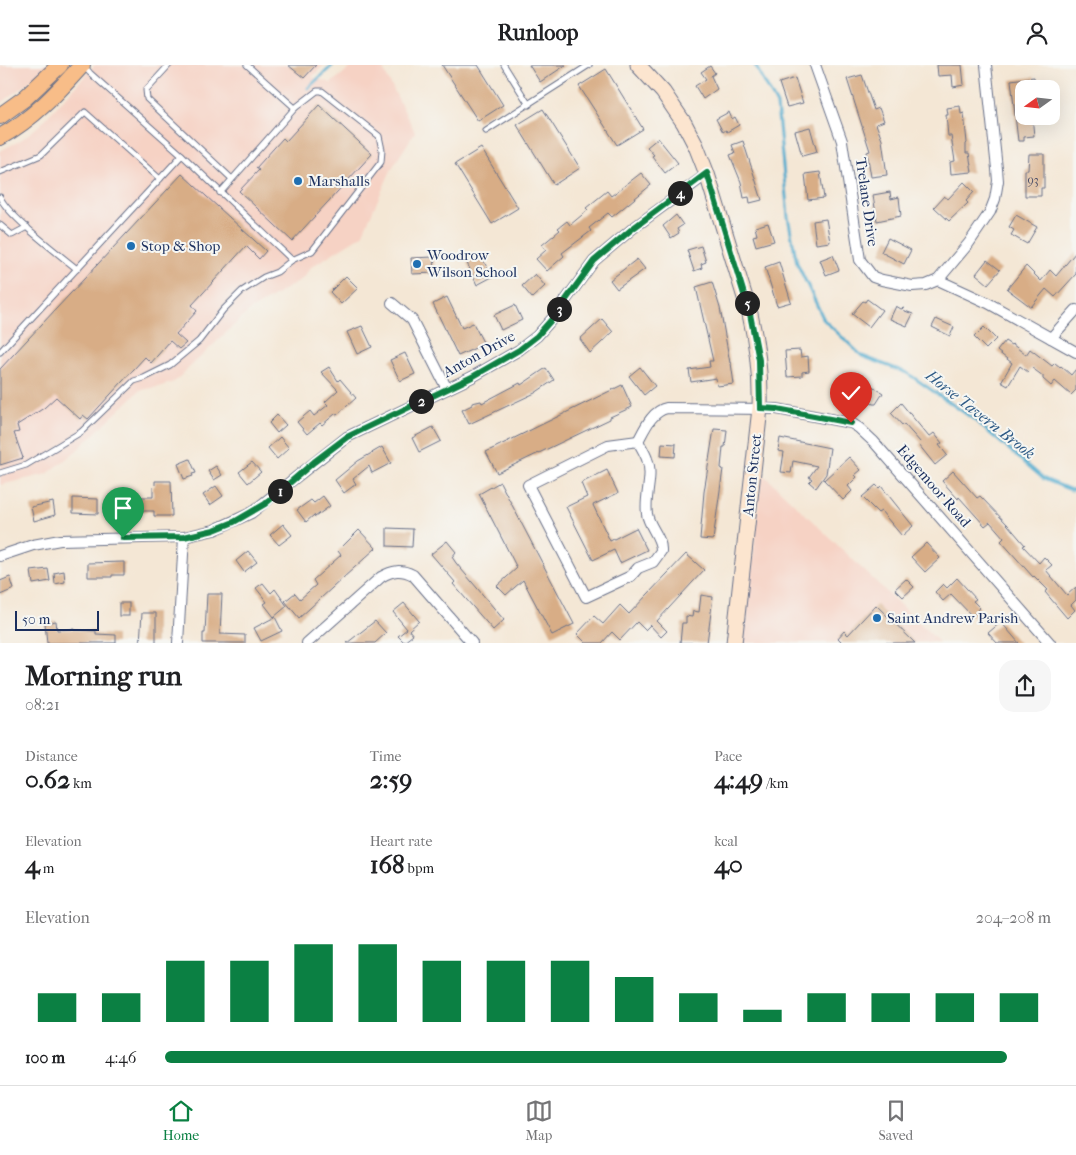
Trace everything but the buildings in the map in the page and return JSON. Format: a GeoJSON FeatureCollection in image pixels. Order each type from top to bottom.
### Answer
{"type":"FeatureCollection","features":[{"type":"Feature","properties":{"kind":"main road"},"geometry":{"type":"LineString","coordinates":[[0,116],[25,98],[60,65]]}},
{"type":"Feature","properties":{"kind":"main road"},"geometry":{"type":"LineString","coordinates":[[0,137],[26,122],[82,65]]}},
{"type":"Feature","properties":{"kind":"street","name":"Anton Street"},"geometry":{"type":"LineString","coordinates":[[638,65],[663,92],[684,123],[696,146],[707,173],[750,314],[759,360],[760,408],[734,643]]}},
{"type":"Feature","properties":{"kind":"street","name":"Trelane Drive"},"geometry":{"type":"LineString","coordinates":[[815,65],[844,149],[860,260],[873,277],[882,280],[912,286],[926,285],[938,280]]}},
{"type":"Feature","properties":{"kind":"street"},"geometry":{"type":"LineString","coordinates":[[986,65],[998,181],[995,199],[982,225],[938,280],[988,303],[1076,352]]}},
{"type":"Feature","properties":{"kind":"street","name":"Anton Drive"},"geometry":{"type":"LineString","coordinates":[[0,556],[33,545],[60,540],[184,537],[214,530],[251,513],[265,504],[314,462],[347,437],[496,365],[519,350],[537,336],[552,319],[594,261],[632,229],[707,173]]}},
{"type":"Feature","properties":{"kind":"street"},"geometry":{"type":"LineString","coordinates":[[392,303],[412,320],[447,389]]}},
{"type":"Feature","properties":{"kind":"street"},"geometry":{"type":"LineString","coordinates":[[1051,338],[1076,310]]}},
{"type":"Feature","properties":{"kind":"street","name":"Edgemoor Road"},"geometry":{"type":"LineString","coordinates":[[638,441],[645,427],[655,414],[662,409],[678,407],[777,409],[843,421],[859,428],[881,449],[1050,643]]}},
{"type":"Feature","properties":{"kind":"street"},"geometry":{"type":"LineString","coordinates":[[638,441],[648,459],[649,467],[647,515],[652,530],[659,541],[661,551],[652,562],[638,568],[631,577],[586,597],[528,485],[608,445],[638,441]]}},
{"type":"Feature","properties":{"kind":"street"},"geometry":{"type":"LineString","coordinates":[[178,643],[184,537]]}},
{"type":"Feature","properties":{"kind":"street"},"geometry":{"type":"LineString","coordinates":[[307,643],[381,577],[397,570],[413,575],[472,643]]}},
{"type":"Feature","properties":{"kind":"lane"},"geometry":{"type":"LineString","coordinates":[[82,65],[182,155],[292,260]]}},
{"type":"Feature","properties":{"kind":"lane"},"geometry":{"type":"LineString","coordinates":[[169,65],[146,90],[147,99],[232,179]]}},
{"type":"Feature","properties":{"kind":"lane"},"geometry":{"type":"LineString","coordinates":[[247,65],[295,108]]}},
{"type":"Feature","properties":{"kind":"lane"},"geometry":{"type":"LineString","coordinates":[[504,65],[529,105]]}},
{"type":"Feature","properties":{"kind":"lane"},"geometry":{"type":"LineString","coordinates":[[486,131],[589,65]]}},
{"type":"Feature","properties":{"kind":"lane"},"geometry":{"type":"LineString","coordinates":[[0,473],[26,465],[81,432],[134,381],[170,365],[199,341],[242,291],[264,277],[277,272],[292,260],[312,251],[381,162],[382,150],[379,137],[322,91],[317,91],[295,108],[220,193]]}},
{"type":"Feature","properties":{"kind":"lane"},"geometry":{"type":"LineString","coordinates":[[0,172],[41,155],[84,112],[160,179]]}},
{"type":"Feature","properties":{"kind":"lane"},"geometry":{"type":"LineString","coordinates":[[0,352],[182,155]]}},
{"type":"Feature","properties":{"kind":"lane"},"geometry":{"type":"LineString","coordinates":[[0,197],[2,203],[27,227],[77,269]]}},
{"type":"Feature","properties":{"kind":"lane"},"geometry":{"type":"LineString","coordinates":[[0,225],[12,235],[27,227]]}},
{"type":"Feature","properties":{"kind":"shaded area"},"geometry":{"type":"Polygon","coordinates":[[[0,65],[51,65],[0,104],[0,65]]]}},
{"type":"Feature","properties":{"kind":"shaded area"},"geometry":{"type":"Polygon","coordinates":[[[95,65],[324,65],[312,77],[331,83],[354,65],[381,65],[415,132],[392,168],[362,235],[311,267],[302,279],[249,311],[174,382],[140,390],[75,452],[47,474],[0,485],[0,151],[21,140],[40,125],[95,65]]]}},
{"type":"Feature","properties":{"kind":"shaded area"},"geometry":{"type":"Polygon","coordinates":[[[762,473],[939,642],[744,643],[762,473]]]}},
{"type":"Feature","properties":{"kind":"waterway","name":"Horse Tavern Brook"},"geometry":{"type":"LineString","coordinates":[[308,88],[333,65]]}},
{"type":"Feature","properties":{"kind":"waterway","name":"Horse Tavern Brook"},"geometry":{"type":"LineString","coordinates":[[755,65],[777,105],[788,217],[797,263],[824,320],[862,356],[907,373],[972,418],[1044,479],[1071,490],[1076,489]]}},
{"type":"Feature","properties":{"kind":"place","name":"Marshalls"},"geometry":{"type":"Point","coordinates":[298,181]}},
{"type":"Feature","properties":{"kind":"place","name":"Stop & Shop"},"geometry":{"type":"Point","coordinates":[131,246]}},
{"type":"Feature","properties":{"kind":"place","name":"Woodrow Wilson School"},"geometry":{"type":"Point","coordinates":[417,264]}},
{"type":"Feature","properties":{"kind":"place","name":"Saint Andrew Parish"},"geometry":{"type":"Point","coordinates":[877,618]}},
{"type":"Feature","properties":{"kind":"route"},"geometry":{"type":"LineString","coordinates":[[123,538],[184,537],[214,530],[234,522],[265,504],[314,462],[347,437],[496,365],[537,336],[552,319],[594,261],[632,229],[707,173],[756,337],[759,360],[760,408],[777,409],[851,423]]}}]}
